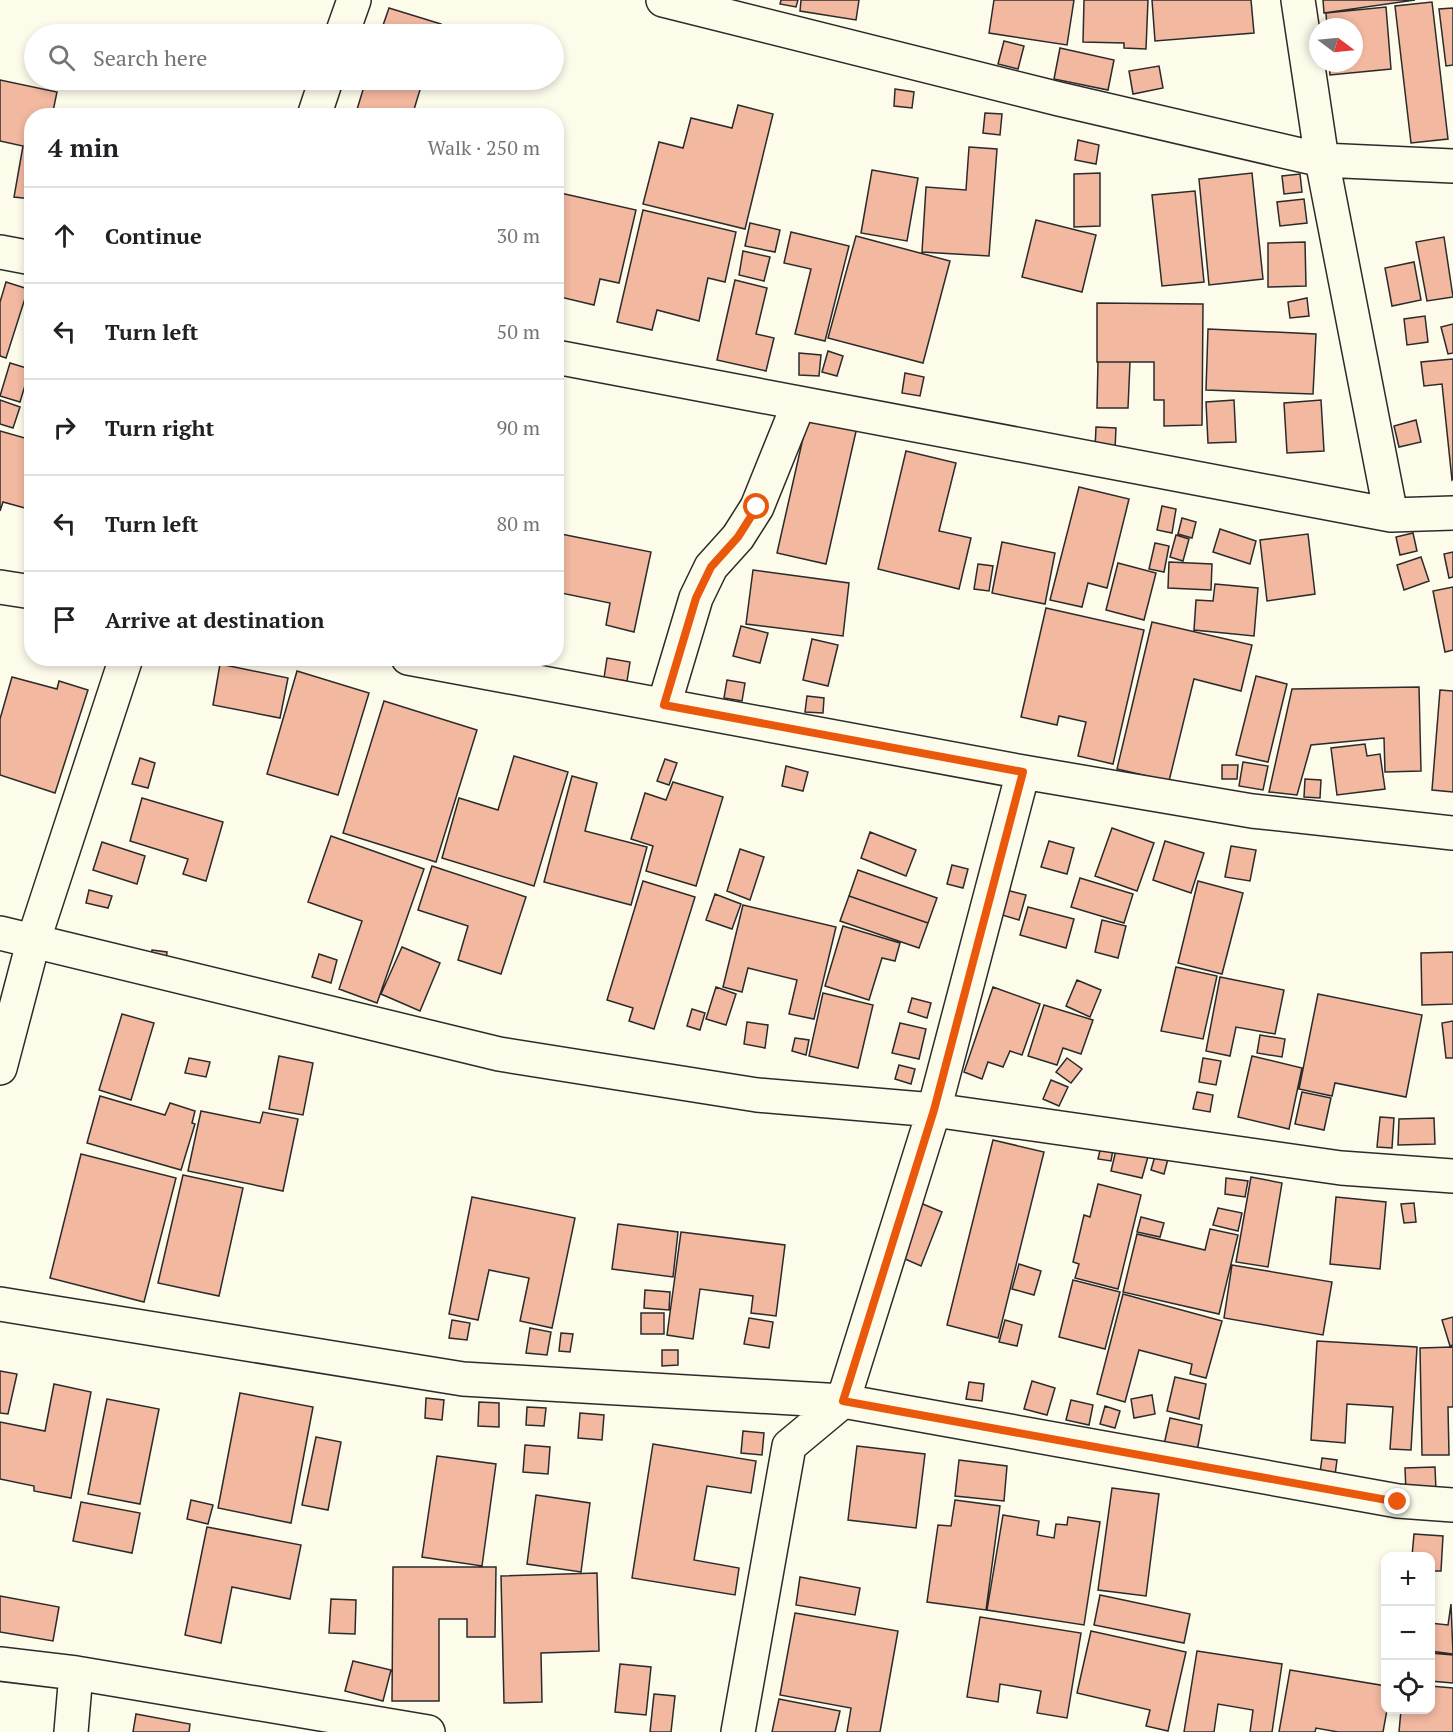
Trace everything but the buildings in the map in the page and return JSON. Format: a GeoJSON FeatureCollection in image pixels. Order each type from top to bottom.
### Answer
{"type":"FeatureCollection","features":[{"type":"Feature","properties":{"kind":"street"},"geometry":{"type":"LineString","coordinates":[[346,24],[354,0]]}},
{"type":"Feature","properties":{"kind":"street"},"geometry":{"type":"LineString","coordinates":[[663,0],[1059,99],[1322,160],[1453,166]]}},
{"type":"Feature","properties":{"kind":"street"},"geometry":{"type":"LineString","coordinates":[[1298,0],[1322,160],[1391,515]]}},
{"type":"Feature","properties":{"kind":"street"},"geometry":{"type":"LineString","coordinates":[[317,108],[323,90]]}},
{"type":"Feature","properties":{"kind":"street"},"geometry":{"type":"LineString","coordinates":[[0,252],[24,256]]}},
{"type":"Feature","properties":{"kind":"street"},"geometry":{"type":"LineString","coordinates":[[564,359],[1391,515],[1453,513]]}},
{"type":"Feature","properties":{"kind":"street"},"geometry":{"type":"LineString","coordinates":[[664,705],[696,598],[711,567],[738,537],[757,507],[800,403]]}},
{"type":"Feature","properties":{"kind":"street"},"geometry":{"type":"LineString","coordinates":[[0,587],[24,591]]}},
{"type":"Feature","properties":{"kind":"street"},"geometry":{"type":"LineString","coordinates":[[0,1068],[34,939],[123,666]]}},
{"type":"Feature","properties":{"kind":"street"},"geometry":{"type":"LineString","coordinates":[[452,666],[1023,772],[1252,811],[1453,833]]}},
{"type":"Feature","properties":{"kind":"street"},"geometry":{"type":"LineString","coordinates":[[738,1732],[789,1446],[843,1401],[934,1110],[1023,772]]}},
{"type":"Feature","properties":{"kind":"street"},"geometry":{"type":"LineString","coordinates":[[0,933],[34,939],[500,1054],[758,1095],[934,1110],[1341,1168],[1453,1176]]}},
{"type":"Feature","properties":{"kind":"street"},"geometry":{"type":"LineString","coordinates":[[0,1304],[463,1379],[843,1401],[1398,1502],[1453,1505]]}},
{"type":"Feature","properties":{"kind":"street"},"geometry":{"type":"LineString","coordinates":[[0,1664],[76,1673],[428,1732]]}},
{"type":"Feature","properties":{"kind":"street"},"geometry":{"type":"LineString","coordinates":[[71,1732],[76,1673]]}},
{"type":"Feature","properties":{"kind":"route"},"geometry":{"type":"LineString","coordinates":[[757,507],[738,537],[711,567],[696,598],[664,705],[1023,772],[934,1110],[843,1401],[1398,1502]]}}]}
